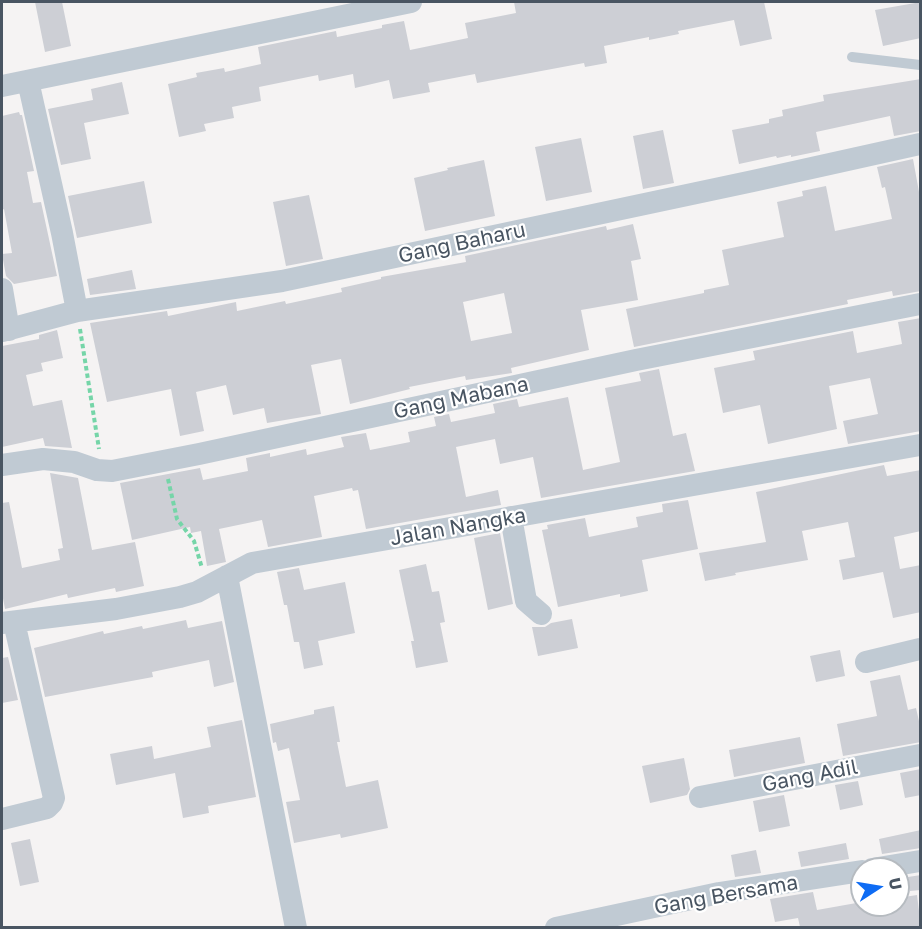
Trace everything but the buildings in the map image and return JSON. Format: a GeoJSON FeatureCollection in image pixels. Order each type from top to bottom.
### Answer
{"type":"FeatureCollection","features":[{"type":"Feature","properties":{"kind":"street"},"geometry":{"type":"LineString","coordinates":[[2,86],[411,2]]}},
{"type":"Feature","properties":{"kind":"street"},"geometry":{"type":"LineString","coordinates":[[27,81],[62,233],[77,311]]}},
{"type":"Feature","properties":{"kind":"street","name":"Gang Baharu"},"geometry":{"type":"LineString","coordinates":[[5,330],[77,311],[282,281],[753,182],[921,144]]}},
{"type":"Feature","properties":{"kind":"street"},"geometry":{"type":"LineString","coordinates":[[2,289],[5,330]]}},
{"type":"Feature","properties":{"kind":"street","name":"Gang Mabana"},"geometry":{"type":"LineString","coordinates":[[2,465],[43,459],[74,462],[103,471],[165,461],[636,360],[921,303]]}},
{"type":"Feature","properties":{"kind":"street","name":"Jalan Nangka"},"geometry":{"type":"LineString","coordinates":[[8,622],[116,609],[180,597],[197,592],[252,563],[921,445]]}},
{"type":"Feature","properties":{"kind":"street"},"geometry":{"type":"LineString","coordinates":[[510,517],[526,601],[541,614]]}},
{"type":"Feature","properties":{"kind":"street"},"geometry":{"type":"LineString","coordinates":[[217,581],[296,927]]}},
{"type":"Feature","properties":{"kind":"street"},"geometry":{"type":"LineString","coordinates":[[2,819],[47,808],[52,803],[53,794],[8,622]]}},
{"type":"Feature","properties":{"kind":"street"},"geometry":{"type":"LineString","coordinates":[[866,662],[921,649]]}},
{"type":"Feature","properties":{"kind":"street","name":"Gang Adil"},"geometry":{"type":"LineString","coordinates":[[700,797],[921,755]]}},
{"type":"Feature","properties":{"kind":"street","name":"Gang Bersama"},"geometry":{"type":"LineString","coordinates":[[556,927],[719,893],[850,873]]}},
{"type":"Feature","properties":{"kind":"lane"},"geometry":{"type":"LineString","coordinates":[[852,57],[921,65]]}},
{"type":"Feature","properties":{"kind":"path"},"geometry":{"type":"LineString","coordinates":[[77,311],[103,471]]}},
{"type":"Feature","properties":{"kind":"path"},"geometry":{"type":"LineString","coordinates":[[165,461],[177,519],[194,541],[217,581]]}}]}
